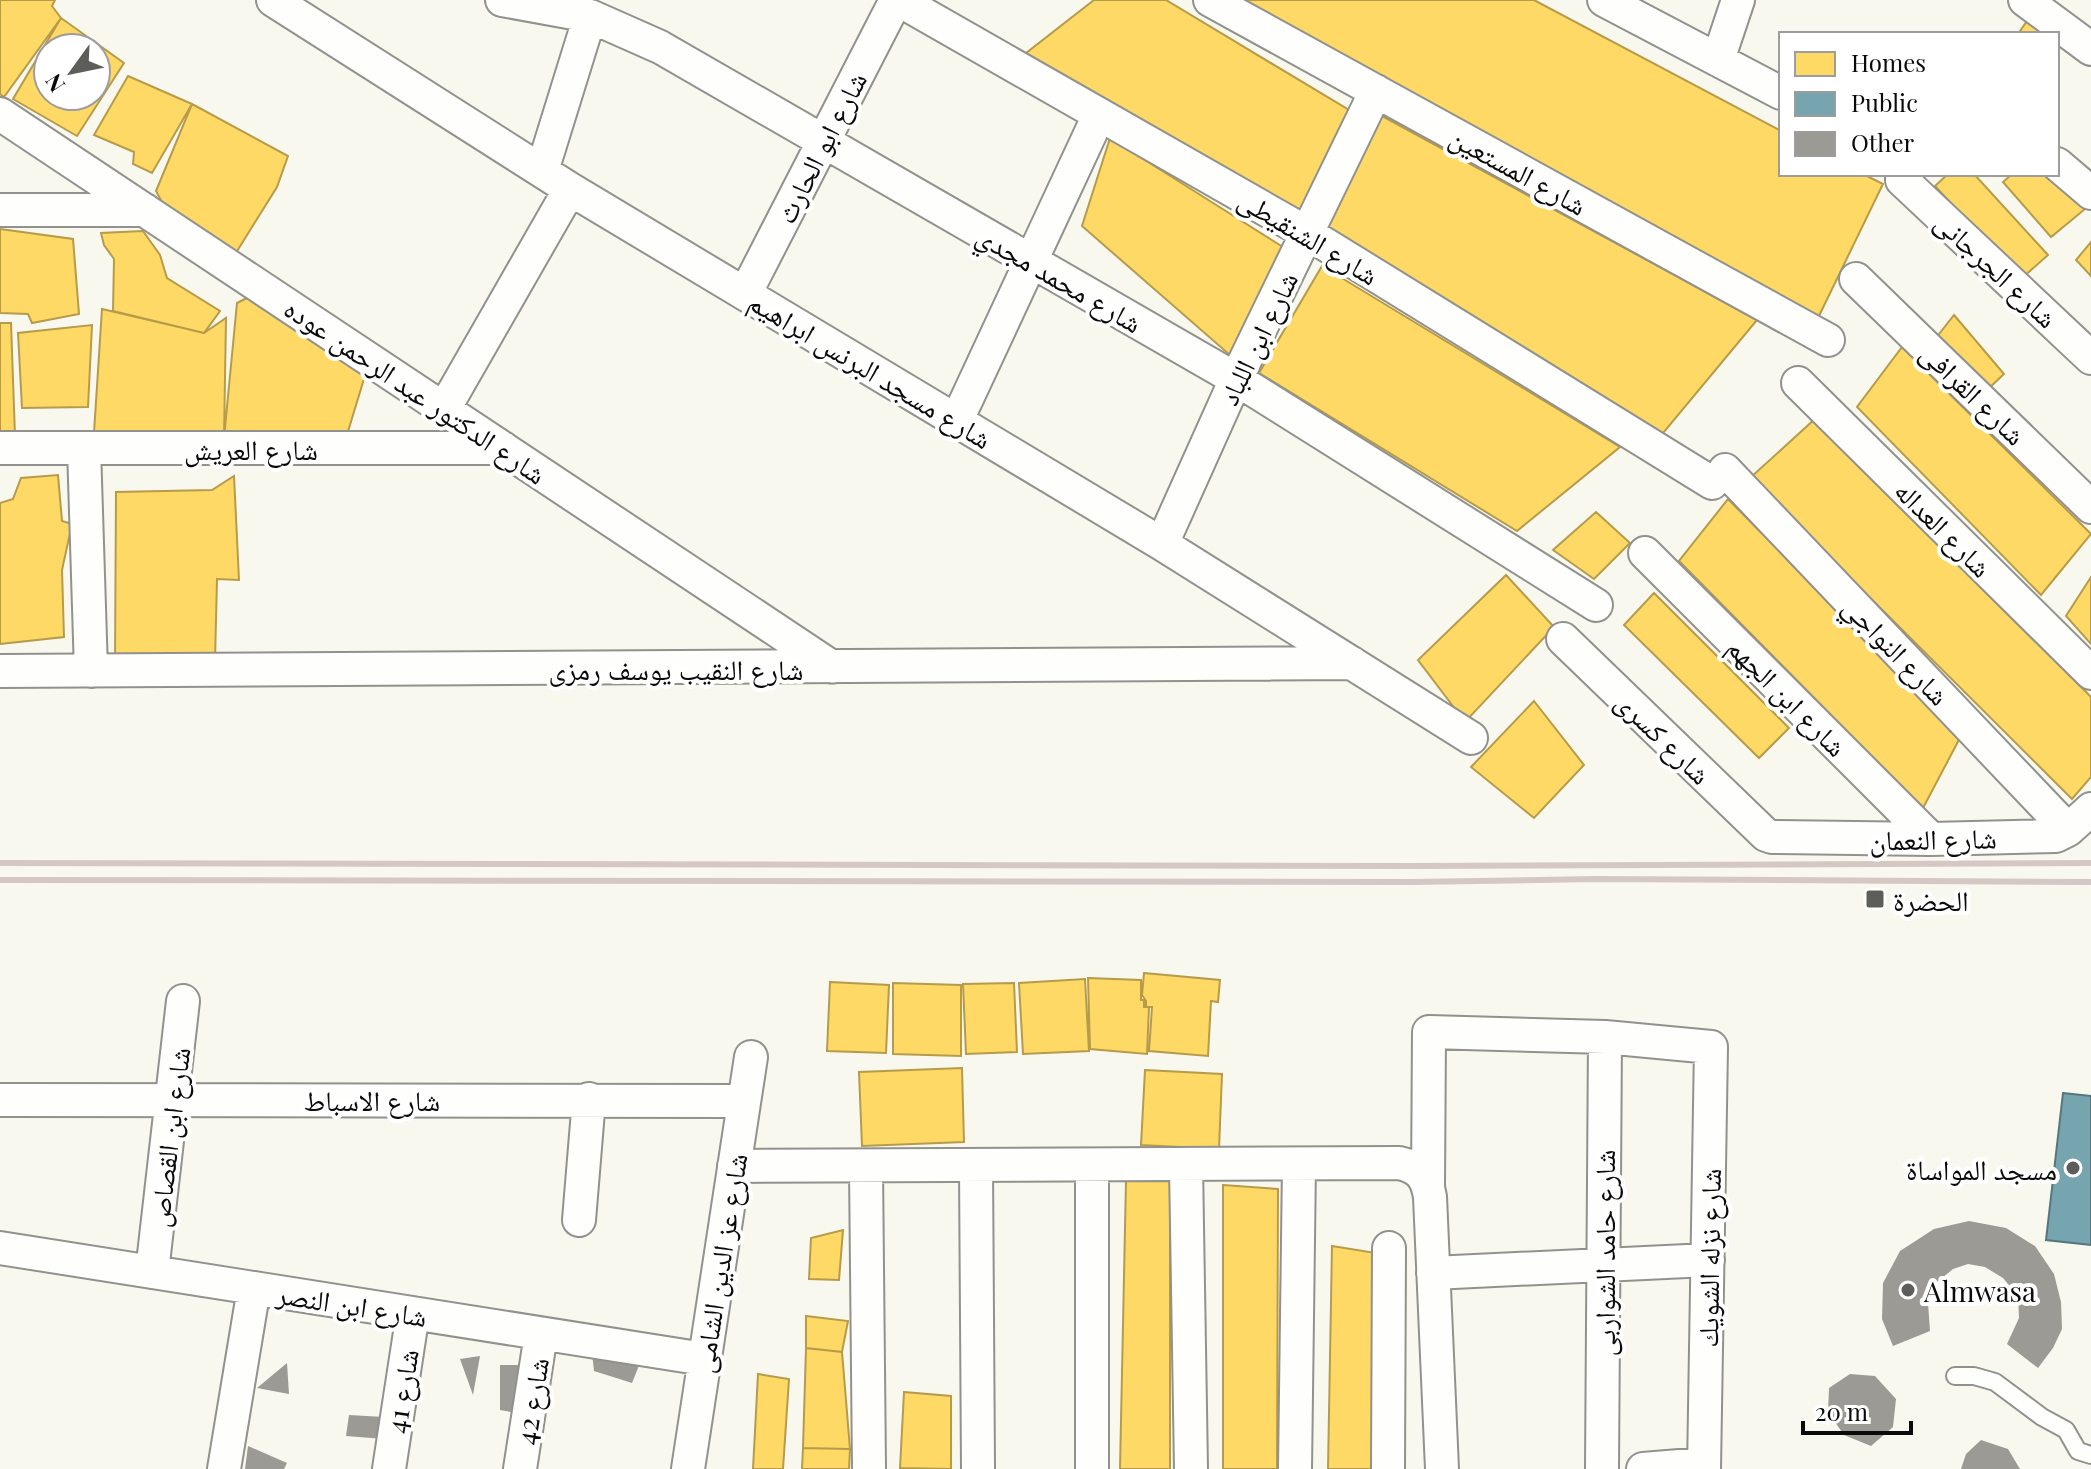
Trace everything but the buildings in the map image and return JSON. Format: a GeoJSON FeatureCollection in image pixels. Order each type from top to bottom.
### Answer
{"type":"FeatureCollection","features":[{"type":"Feature","properties":{"kind":"street","name":"شارع مسجد البرنس ابراهيم"},"geometry":{"type":"LineString","coordinates":[[273,0],[570,189],[1162,544],[1471,738]]}},
{"type":"Feature","properties":{"kind":"street","name":"شارع محمد مجدي"},"geometry":{"type":"LineString","coordinates":[[503,0],[590,16],[660,47],[1236,379],[1596,605]]}},
{"type":"Feature","properties":{"kind":"street","name":"شارع الشنقيطى"},"geometry":{"type":"LineString","coordinates":[[897,0],[1307,233],[1719,477]]}},
{"type":"Feature","properties":{"kind":"street","name":"شارع ابو الحارث"},"geometry":{"type":"LineString","coordinates":[[745,294],[897,0]]}},
{"type":"Feature","properties":{"kind":"street","name":"شارع المستعين"},"geometry":{"type":"LineString","coordinates":[[1210,0],[1828,340]]}},
{"type":"Feature","properties":{"kind":"street"},"geometry":{"type":"LineString","coordinates":[[1604,0],[1779,92]]}},
{"type":"Feature","properties":{"kind":"street"},"geometry":{"type":"LineString","coordinates":[[1718,60],[1738,0]]}},
{"type":"Feature","properties":{"kind":"street"},"geometry":{"type":"LineString","coordinates":[[2025,0],[2091,49]]}},
{"type":"Feature","properties":{"kind":"street"},"geometry":{"type":"LineString","coordinates":[[542,171],[590,16]]}},
{"type":"Feature","properties":{"kind":"street","name":"شارع ابن اللباد"},"geometry":{"type":"LineString","coordinates":[[1162,544],[1236,379],[1376,91]]}},
{"type":"Feature","properties":{"kind":"street","name":"شارع الدكتور عبد الرحمن عوده"},"geometry":{"type":"LineString","coordinates":[[0,114],[832,667]]}},
{"type":"Feature","properties":{"kind":"street"},"geometry":{"type":"LineString","coordinates":[[957,420],[1099,115]]}},
{"type":"Feature","properties":{"kind":"street"},"geometry":{"type":"LineString","coordinates":[[2059,166],[2091,193]]}},
{"type":"Feature","properties":{"kind":"street","name":"شارع الجرجانى"},"geometry":{"type":"LineString","coordinates":[[1902,180],[2091,358]]}},
{"type":"Feature","properties":{"kind":"street"},"geometry":{"type":"LineString","coordinates":[[444,409],[570,189]]}},
{"type":"Feature","properties":{"kind":"street"},"geometry":{"type":"LineString","coordinates":[[0,210],[145,210]]}},
{"type":"Feature","properties":{"kind":"street","name":"شارع القرافى"},"geometry":{"type":"LineString","coordinates":[[1856,279],[2091,507]]}},
{"type":"Feature","properties":{"kind":"street","name":"شارع العداله"},"geometry":{"type":"LineString","coordinates":[[1798,383],[2091,673]]}},
{"type":"Feature","properties":{"kind":"street","name":"شارع العريش"},"geometry":{"type":"LineString","coordinates":[[0,448],[503,448]]}},
{"type":"Feature","properties":{"kind":"street"},"geometry":{"type":"LineString","coordinates":[[84,448],[91,671]]}},
{"type":"Feature","properties":{"kind":"street","name":"شارع النواجي"},"geometry":{"type":"LineString","coordinates":[[1719,477],[2080,820]]}},
{"type":"Feature","properties":{"kind":"street","name":"شارع ابن الجهم"},"geometry":{"type":"LineString","coordinates":[[1645,553],[1931,839]]}},
{"type":"Feature","properties":{"kind":"street","name":"شارع كسرى"},"geometry":{"type":"LineString","coordinates":[[1563,639],[1766,835]]}},
{"type":"Feature","properties":{"kind":"street","name":"شارع النقيب يوسف رمزى"},"geometry":{"type":"LineString","coordinates":[[0,671],[1352,663]]}},
{"type":"Feature","properties":{"kind":"street","name":"شارع النعمان"},"geometry":{"type":"LineString","coordinates":[[1766,835],[1777,839],[2056,836],[2080,820]]}},
{"type":"Feature","properties":{"kind":"street","name":"شارع ابن القصاص"},"geometry":{"type":"LineString","coordinates":[[152,1272],[183,1001]]}},
{"type":"Feature","properties":{"kind":"street"},"geometry":{"type":"LineString","coordinates":[[1442,1469],[1428,1185],[1429,1032],[1605,1037]]}},
{"type":"Feature","properties":{"kind":"street","name":"شارع نزله الشويك"},"geometry":{"type":"LineString","coordinates":[[1605,1037],[1711,1047],[1704,1466]]}},
{"type":"Feature","properties":{"kind":"street","name":"شارع حامد الشواربى"},"geometry":{"type":"LineString","coordinates":[[1602,1469],[1605,1037]]}},
{"type":"Feature","properties":{"kind":"street","name":"شارع عز الدين الشامى"},"geometry":{"type":"LineString","coordinates":[[688,1469],[751,1057]]}},
{"type":"Feature","properties":{"kind":"street"},"geometry":{"type":"LineString","coordinates":[[579,1220],[589,1099]]}},
{"type":"Feature","properties":{"kind":"street","name":"شارع الاسباط"},"geometry":{"type":"LineString","coordinates":[[0,1100],[744,1101]]}},
{"type":"Feature","properties":{"kind":"street"},"geometry":{"type":"LineString","coordinates":[[734,1166],[1399,1163],[1412,1166],[1428,1185]]}},
{"type":"Feature","properties":{"kind":"street"},"geometry":{"type":"LineString","coordinates":[[1295,1469],[1299,1164]]}},
{"type":"Feature","properties":{"kind":"street"},"geometry":{"type":"LineString","coordinates":[[1092,1165],[1092,1469]]}},
{"type":"Feature","properties":{"kind":"street"},"geometry":{"type":"LineString","coordinates":[[1186,1165],[1191,1469]]}},
{"type":"Feature","properties":{"kind":"street"},"geometry":{"type":"LineString","coordinates":[[976,1166],[978,1469]]}},
{"type":"Feature","properties":{"kind":"street"},"geometry":{"type":"LineString","coordinates":[[866,1167],[869,1469]]}},
{"type":"Feature","properties":{"kind":"street","name":"شارع ابن النصر"},"geometry":{"type":"LineString","coordinates":[[0,1248],[704,1359]]}},
{"type":"Feature","properties":{"kind":"street"},"geometry":{"type":"LineString","coordinates":[[1388,1469],[1389,1248]]}},
{"type":"Feature","properties":{"kind":"street"},"geometry":{"type":"LineString","coordinates":[[1433,1273],[1708,1260]]}},
{"type":"Feature","properties":{"kind":"street"},"geometry":{"type":"LineString","coordinates":[[224,1469],[254,1288]]}},
{"type":"Feature","properties":{"kind":"street","name":"شارع 41"},"geometry":{"type":"LineString","coordinates":[[389,1469],[413,1313]]}},
{"type":"Feature","properties":{"kind":"street","name":"شارع 42"},"geometry":{"type":"LineString","coordinates":[[520,1469],[541,1334]]}},
{"type":"Feature","properties":{"kind":"street"},"geometry":{"type":"LineString","coordinates":[[1643,1469],[1704,1466]]}},
{"type":"Feature","properties":{"kind":"lane"},"geometry":{"type":"LineString","coordinates":[[1955,1376],[1974,1376],[1995,1382],[2042,1417],[2066,1430],[2078,1451],[2088,1460]]}},
{"type":"Feature","properties":{"kind":"railway"},"geometry":{"type":"LineString","coordinates":[[0,863],[1414,866],[2091,863]]}},
{"type":"Feature","properties":{"kind":"railway"},"geometry":{"type":"LineString","coordinates":[[0,880],[1412,882],[1595,879],[2091,882]]}},
{"type":"Feature","properties":{"kind":"place","name":"الحضرة"},"geometry":{"type":"Point","coordinates":[1875,899]}},
{"type":"Feature","properties":{"kind":"place","name":"مسجد المواساة"},"geometry":{"type":"Point","coordinates":[2073,1168]}},
{"type":"Feature","properties":{"kind":"place","name":"Almwasa"},"geometry":{"type":"Point","coordinates":[1908,1290]}}]}
